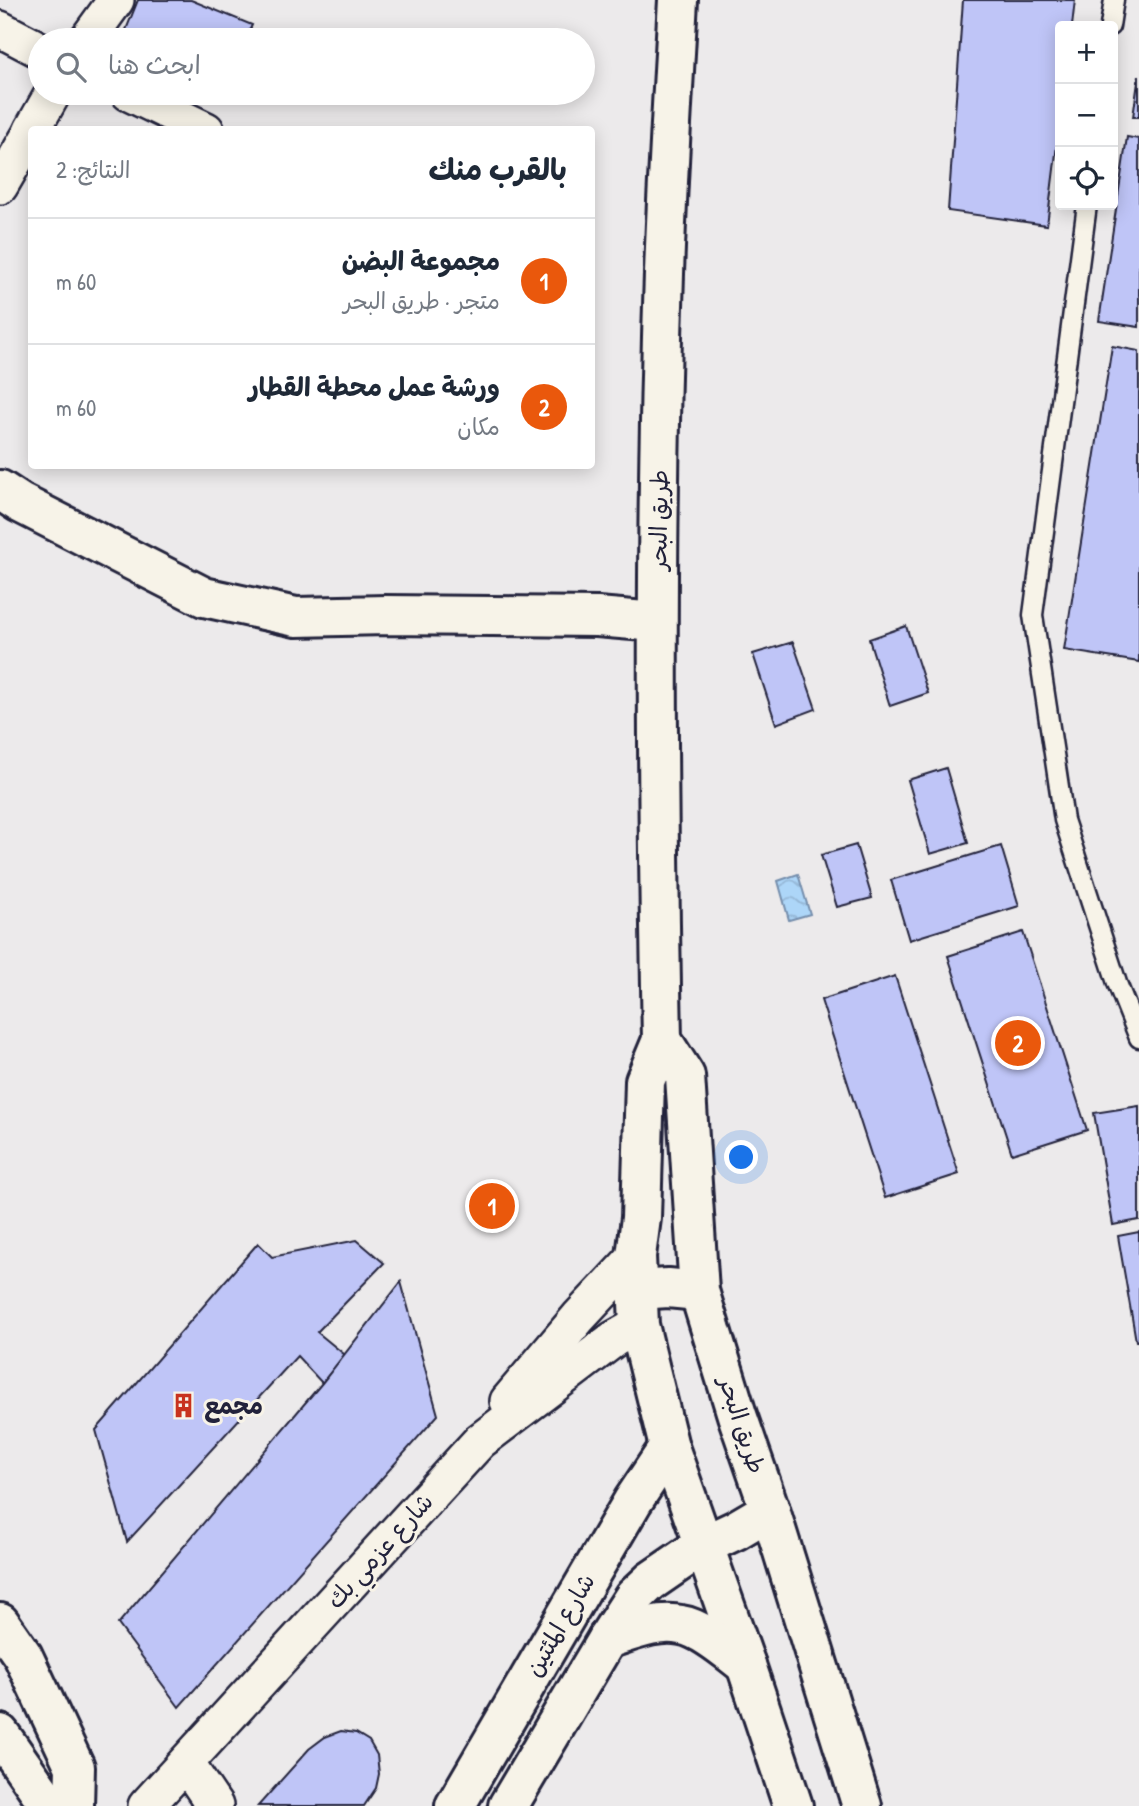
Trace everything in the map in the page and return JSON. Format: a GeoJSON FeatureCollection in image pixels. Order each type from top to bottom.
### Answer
{"type":"FeatureCollection","features":[{"type":"Feature","properties":{"kind":"main road","name":"طريق البحر"},"geometry":{"type":"LineString","coordinates":[[678,0],[664,274],[657,622],[662,1040],[645,1081],[637,1290],[669,1447],[702,1546],[747,1665],[793,1806]]}},
{"type":"Feature","properties":{"kind":"main road"},"geometry":{"type":"LineString","coordinates":[[0,490],[204,597],[296,617],[597,617],[657,622]]}},
{"type":"Feature","properties":{"kind":"main road","name":"طريق البحر"},"geometry":{"type":"LineString","coordinates":[[662,1040],[684,1076],[699,1291],[862,1806]]}},
{"type":"Feature","properties":{"kind":"main road"},"geometry":{"type":"LineString","coordinates":[[637,1290],[668,1288],[699,1291]]}},
{"type":"Feature","properties":{"kind":"main road","name":"شارع المئتين"},"geometry":{"type":"LineString","coordinates":[[455,1806],[633,1501],[669,1447]]}},
{"type":"Feature","properties":{"kind":"main road","name":"شارع المئتين"},"geometry":{"type":"LineString","coordinates":[[508,1806],[634,1597],[651,1581],[702,1546],[770,1510]]}},
{"type":"Feature","properties":{"kind":"main road"},"geometry":{"type":"LineString","coordinates":[[0,1623],[23,1656],[75,1767],[74,1806]]}},
{"type":"Feature","properties":{"kind":"main road"},"geometry":{"type":"LineString","coordinates":[[607,1639],[650,1626],[682,1625],[710,1638],[747,1665]]}},
{"type":"Feature","properties":{"kind":"main road"},"geometry":{"type":"LineString","coordinates":[[0,1734],[50,1806]]}},
{"type":"Feature","properties":{"kind":"street"},"geometry":{"type":"LineString","coordinates":[[96,28],[116,0]]}},
{"type":"Feature","properties":{"kind":"street"},"geometry":{"type":"LineString","coordinates":[[0,29],[28,44]]}},
{"type":"Feature","properties":{"kind":"street"},"geometry":{"type":"LineString","coordinates":[[34,126],[47,105]]}},
{"type":"Feature","properties":{"kind":"street"},"geometry":{"type":"LineString","coordinates":[[154,105],[198,126]]}},
{"type":"Feature","properties":{"kind":"street"},"geometry":{"type":"LineString","coordinates":[[0,186],[28,137]]}},
{"type":"Feature","properties":{"kind":"street"},"geometry":{"type":"LineString","coordinates":[[480,1441],[517,1390],[579,1317],[637,1290]]}},
{"type":"Feature","properties":{"kind":"street","name":"شارع عزمي بك"},"geometry":{"type":"LineString","coordinates":[[146,1806],[480,1441],[614,1339],[637,1290]]}},
{"type":"Feature","properties":{"kind":"street"},"geometry":{"type":"LineString","coordinates":[[186,1763],[215,1806]]}},
{"type":"Feature","properties":{"kind":"lane"},"geometry":{"type":"LineString","coordinates":[[1111,21],[1114,0]]}},
{"type":"Feature","properties":{"kind":"lane"},"geometry":{"type":"LineString","coordinates":[[1086,210],[1033,615],[1063,820],[1117,983],[1139,1038]]}},
{"type":"Feature","properties":{"kind":"water"},"geometry":{"type":"Polygon","coordinates":[[[798,874],[810,914],[789,920],[778,881],[798,874]]]}},
{"type":"Feature","properties":{"kind":"building"},"geometry":{"type":"Polygon","coordinates":[[[138,0],[191,0],[252,25],[251,28],[127,28],[138,0]]]}},
{"type":"Feature","properties":{"kind":"building"},"geometry":{"type":"Polygon","coordinates":[[[963,0],[1075,0],[1073,21],[1055,21],[1055,161],[1047,225],[948,211],[963,0]]]}},
{"type":"Feature","properties":{"kind":"building"},"geometry":{"type":"Polygon","coordinates":[[[1139,75],[1139,117],[1133,117],[1139,75]]]}},
{"type":"Feature","properties":{"kind":"building"},"geometry":{"type":"Polygon","coordinates":[[[1127,137],[1139,139],[1139,327],[1099,321],[1127,137]]]}},
{"type":"Feature","properties":{"kind":"building"},"geometry":{"type":"Polygon","coordinates":[[[1112,346],[1139,351],[1139,662],[1064,650],[1112,346]]]}},
{"type":"Feature","properties":{"kind":"building"},"geometry":{"type":"Polygon","coordinates":[[[906,626],[928,693],[890,706],[869,639],[906,626]]]}},
{"type":"Feature","properties":{"kind":"building"},"geometry":{"type":"Polygon","coordinates":[[[793,642],[816,709],[776,724],[753,654],[793,642]]]}},
{"type":"Feature","properties":{"kind":"building"},"geometry":{"type":"Polygon","coordinates":[[[946,768],[968,843],[930,854],[908,780],[946,768]]]}},
{"type":"Feature","properties":{"kind":"building"},"geometry":{"type":"Polygon","coordinates":[[[856,845],[872,898],[837,907],[821,855],[856,845]]]}},
{"type":"Feature","properties":{"kind":"building"},"geometry":{"type":"Polygon","coordinates":[[[1001,846],[1019,906],[909,940],[891,880],[1001,846]]]}},
{"type":"Feature","properties":{"kind":"building"},"geometry":{"type":"Polygon","coordinates":[[[1023,932],[1087,1130],[1012,1154],[948,956],[1023,932]]]}},
{"type":"Feature","properties":{"kind":"building"},"geometry":{"type":"Polygon","coordinates":[[[895,976],[959,1174],[885,1198],[821,1000],[895,976]]]}},
{"type":"Feature","properties":{"kind":"building"},"geometry":{"type":"Polygon","coordinates":[[[1139,1106],[1139,1220],[1113,1225],[1094,1113],[1139,1106]]]}},
{"type":"Feature","properties":{"kind":"building"},"geometry":{"type":"Polygon","coordinates":[[[1139,1232],[1139,1341],[1136,1341],[1118,1236],[1139,1232]]]}},
{"type":"Feature","properties":{"kind":"building","name":"مجمع"},"geometry":{"type":"Polygon","coordinates":[[[357,1240],[384,1263],[317,1332],[345,1355],[322,1383],[297,1356],[127,1542],[96,1430],[258,1243],[272,1257],[357,1240]]]}},
{"type":"Feature","properties":{"kind":"building"},"geometry":{"type":"Polygon","coordinates":[[[401,1282],[438,1415],[179,1707],[118,1624],[322,1383],[401,1282]]]}},
{"type":"Feature","properties":{"kind":"building"},"geometry":{"type":"Polygon","coordinates":[[[341,1731],[356,1733],[369,1741],[377,1755],[379,1774],[376,1788],[364,1806],[258,1806],[309,1749],[325,1737],[341,1731]]]}},
{"type":"Feature","properties":{"kind":"place","name":"ورشة عمل محطة القطار"},"geometry":{"type":"Point","coordinates":[1018,1043]}},
{"type":"Feature","properties":{"kind":"place","name":"مجموعة البضن"},"geometry":{"type":"Point","coordinates":[492,1206]}},
{"type":"Feature","properties":{"kind":"place","name":"مجمع"},"geometry":{"type":"Point","coordinates":[184,1406]}}]}
